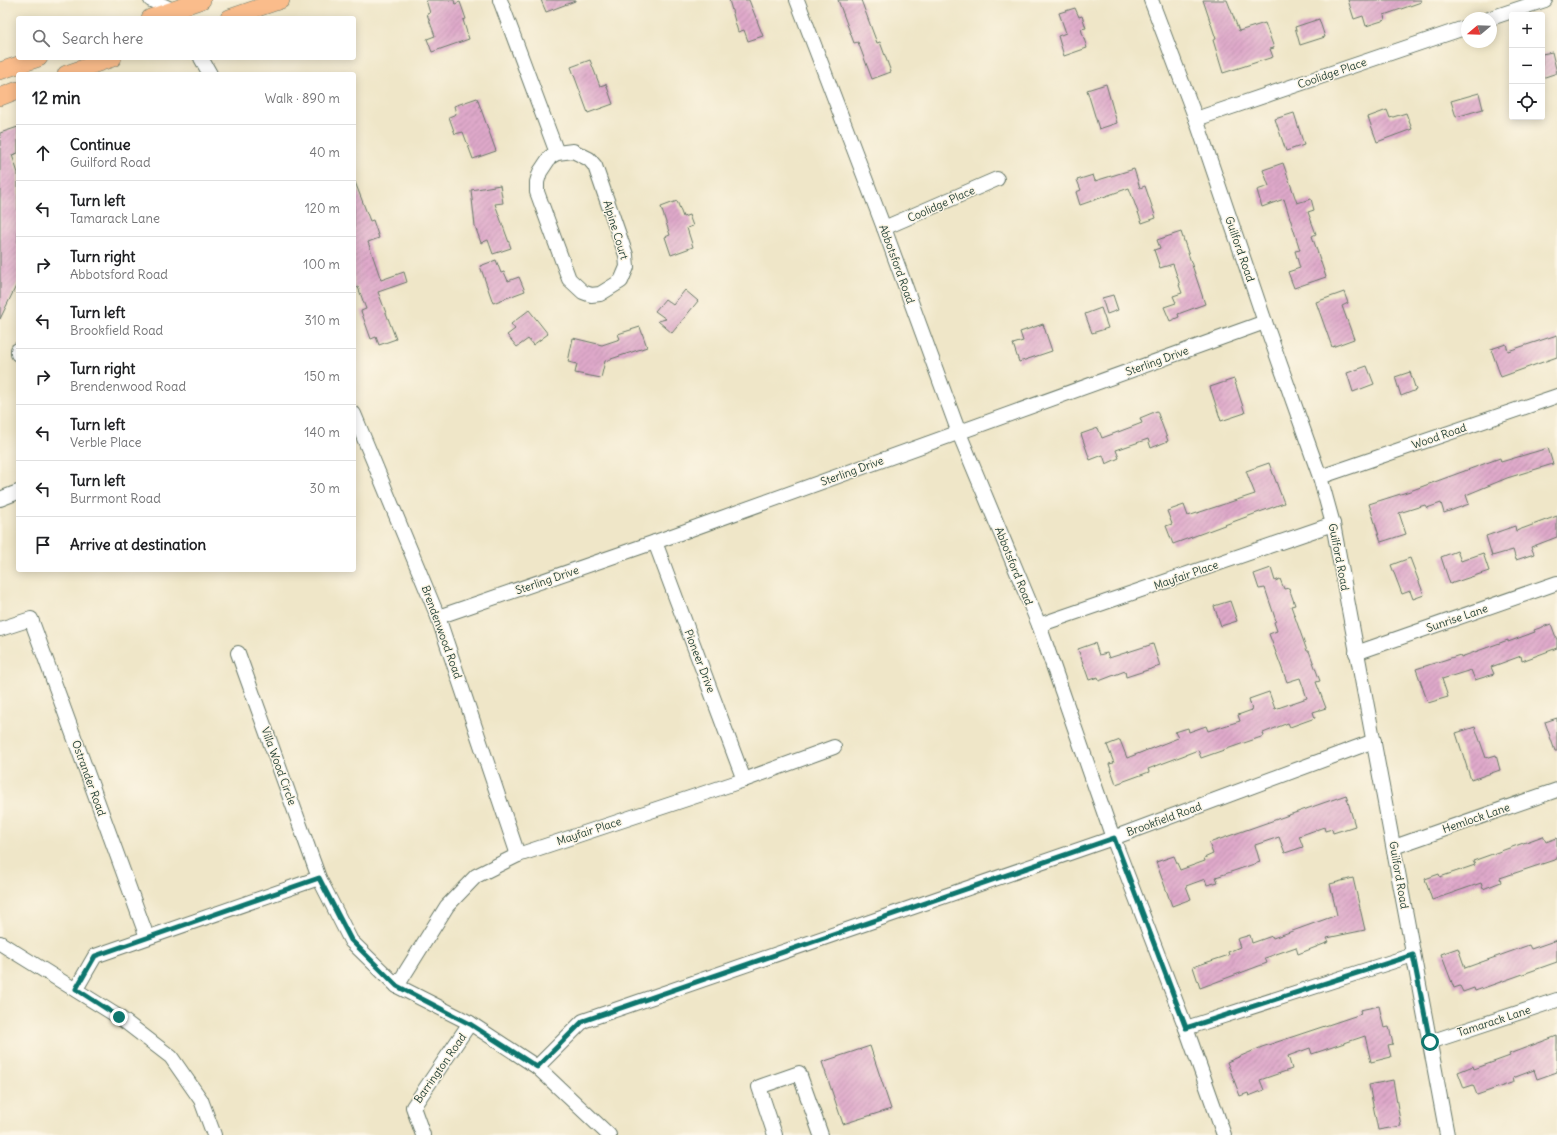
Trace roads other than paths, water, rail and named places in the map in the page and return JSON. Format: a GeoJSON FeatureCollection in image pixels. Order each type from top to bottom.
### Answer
{"type":"FeatureCollection","features":[{"type":"Feature","properties":{"kind":"main road"},"geometry":{"type":"LineString","coordinates":[[155,16],[202,0]]}},
{"type":"Feature","properties":{"kind":"main road"},"geometry":{"type":"LineString","coordinates":[[235,16],[281,0]]}},
{"type":"Feature","properties":{"kind":"main road"},"geometry":{"type":"LineString","coordinates":[[0,71],[33,60]]}},
{"type":"Feature","properties":{"kind":"main road"},"geometry":{"type":"LineString","coordinates":[[72,72],[107,60]]}},
{"type":"Feature","properties":{"kind":"main road"},"geometry":{"type":"LineString","coordinates":[[0,97],[16,91]]}},
{"type":"Feature","properties":{"kind":"street"},"geometry":{"type":"LineString","coordinates":[[151,0],[174,9]]}},
{"type":"Feature","properties":{"kind":"street"},"geometry":{"type":"LineString","coordinates":[[500,0],[557,153]]}},
{"type":"Feature","properties":{"kind":"street","name":"Abbotsford Road"},"geometry":{"type":"LineString","coordinates":[[797,0],[884,228],[959,433],[1039,625],[1114,838],[1186,1028],[1224,1135]]}},
{"type":"Feature","properties":{"kind":"street","name":"Guilford Road"},"geometry":{"type":"LineString","coordinates":[[1151,0],[1196,119],[1265,322],[1320,476],[1333,524],[1447,1135]]}},
{"type":"Feature","properties":{"kind":"street"},"geometry":{"type":"LineString","coordinates":[[1497,16],[1545,0]]}},
{"type":"Feature","properties":{"kind":"street","name":"Coolidge Place"},"geometry":{"type":"LineString","coordinates":[[1196,119],[1461,28]]}},
{"type":"Feature","properties":{"kind":"street"},"geometry":{"type":"LineString","coordinates":[[202,60],[209,72]]}},
{"type":"Feature","properties":{"kind":"street","name":"Alpine Court"},"geometry":{"type":"LineString","coordinates":[[573,151],[589,160],[595,166],[626,255],[627,267],[621,281],[600,294],[591,295],[583,292],[569,279],[537,192],[540,172],[550,157],[557,153],[573,151]]}},
{"type":"Feature","properties":{"kind":"street","name":"Coolidge Place"},"geometry":{"type":"LineString","coordinates":[[884,228],[997,179]]}},
{"type":"Feature","properties":{"kind":"street","name":"Sterling Drive"},"geometry":{"type":"LineString","coordinates":[[438,617],[655,542],[1265,322]]}},
{"type":"Feature","properties":{"kind":"street","name":"Wood Road"},"geometry":{"type":"LineString","coordinates":[[1320,476],[1557,396]]}},
{"type":"Feature","properties":{"kind":"street","name":"Brendenwood Road"},"geometry":{"type":"LineString","coordinates":[[356,419],[438,617],[518,855]]}},
{"type":"Feature","properties":{"kind":"street"},"geometry":{"type":"LineString","coordinates":[[0,499],[16,493]]}},
{"type":"Feature","properties":{"kind":"street","name":"Mayfair Place"},"geometry":{"type":"LineString","coordinates":[[1039,625],[1333,524]]}},
{"type":"Feature","properties":{"kind":"street","name":"Pioneer Drive"},"geometry":{"type":"LineString","coordinates":[[655,542],[744,780]]}},
{"type":"Feature","properties":{"kind":"street","name":"Sunrise Lane"},"geometry":{"type":"LineString","coordinates":[[1356,653],[1557,583]]}},
{"type":"Feature","properties":{"kind":"street","name":"Ostrander Road"},"geometry":{"type":"LineString","coordinates":[[0,629],[31,619],[147,936]]}},
{"type":"Feature","properties":{"kind":"street","name":"Villa Wood Circle"},"geometry":{"type":"LineString","coordinates":[[238,653],[319,878]]}},
{"type":"Feature","properties":{"kind":"street","name":"Brookfield Road"},"geometry":{"type":"LineString","coordinates":[[537,1067],[583,1021],[1114,838],[1374,741]]}},
{"type":"Feature","properties":{"kind":"street","name":"Mayfair Place"},"geometry":{"type":"LineString","coordinates":[[397,986],[447,906],[476,876],[518,855],[744,780],[834,748]]}},
{"type":"Feature","properties":{"kind":"street","name":"Hemlock Lane"},"geometry":{"type":"LineString","coordinates":[[1394,847],[1557,790]]}},
{"type":"Feature","properties":{"kind":"street"},"geometry":{"type":"LineString","coordinates":[[76,989],[95,956],[147,936],[319,878],[351,940],[397,986],[470,1024],[537,1067],[609,1135]]}},
{"type":"Feature","properties":{"kind":"street"},"geometry":{"type":"LineString","coordinates":[[0,943],[119,1017],[171,1057],[201,1100],[214,1135]]}},
{"type":"Feature","properties":{"kind":"street"},"geometry":{"type":"LineString","coordinates":[[1186,1028],[1413,955]]}},
{"type":"Feature","properties":{"kind":"street","name":"Tamarack Lane"},"geometry":{"type":"LineString","coordinates":[[1430,1042],[1557,1000]]}},
{"type":"Feature","properties":{"kind":"street","name":"Barrington Road"},"geometry":{"type":"LineString","coordinates":[[423,1135],[413,1106],[470,1024]]}},
{"type":"Feature","properties":{"kind":"street"},"geometry":{"type":"LineString","coordinates":[[775,1135],[759,1087],[799,1073],[821,1135]]}}]}
